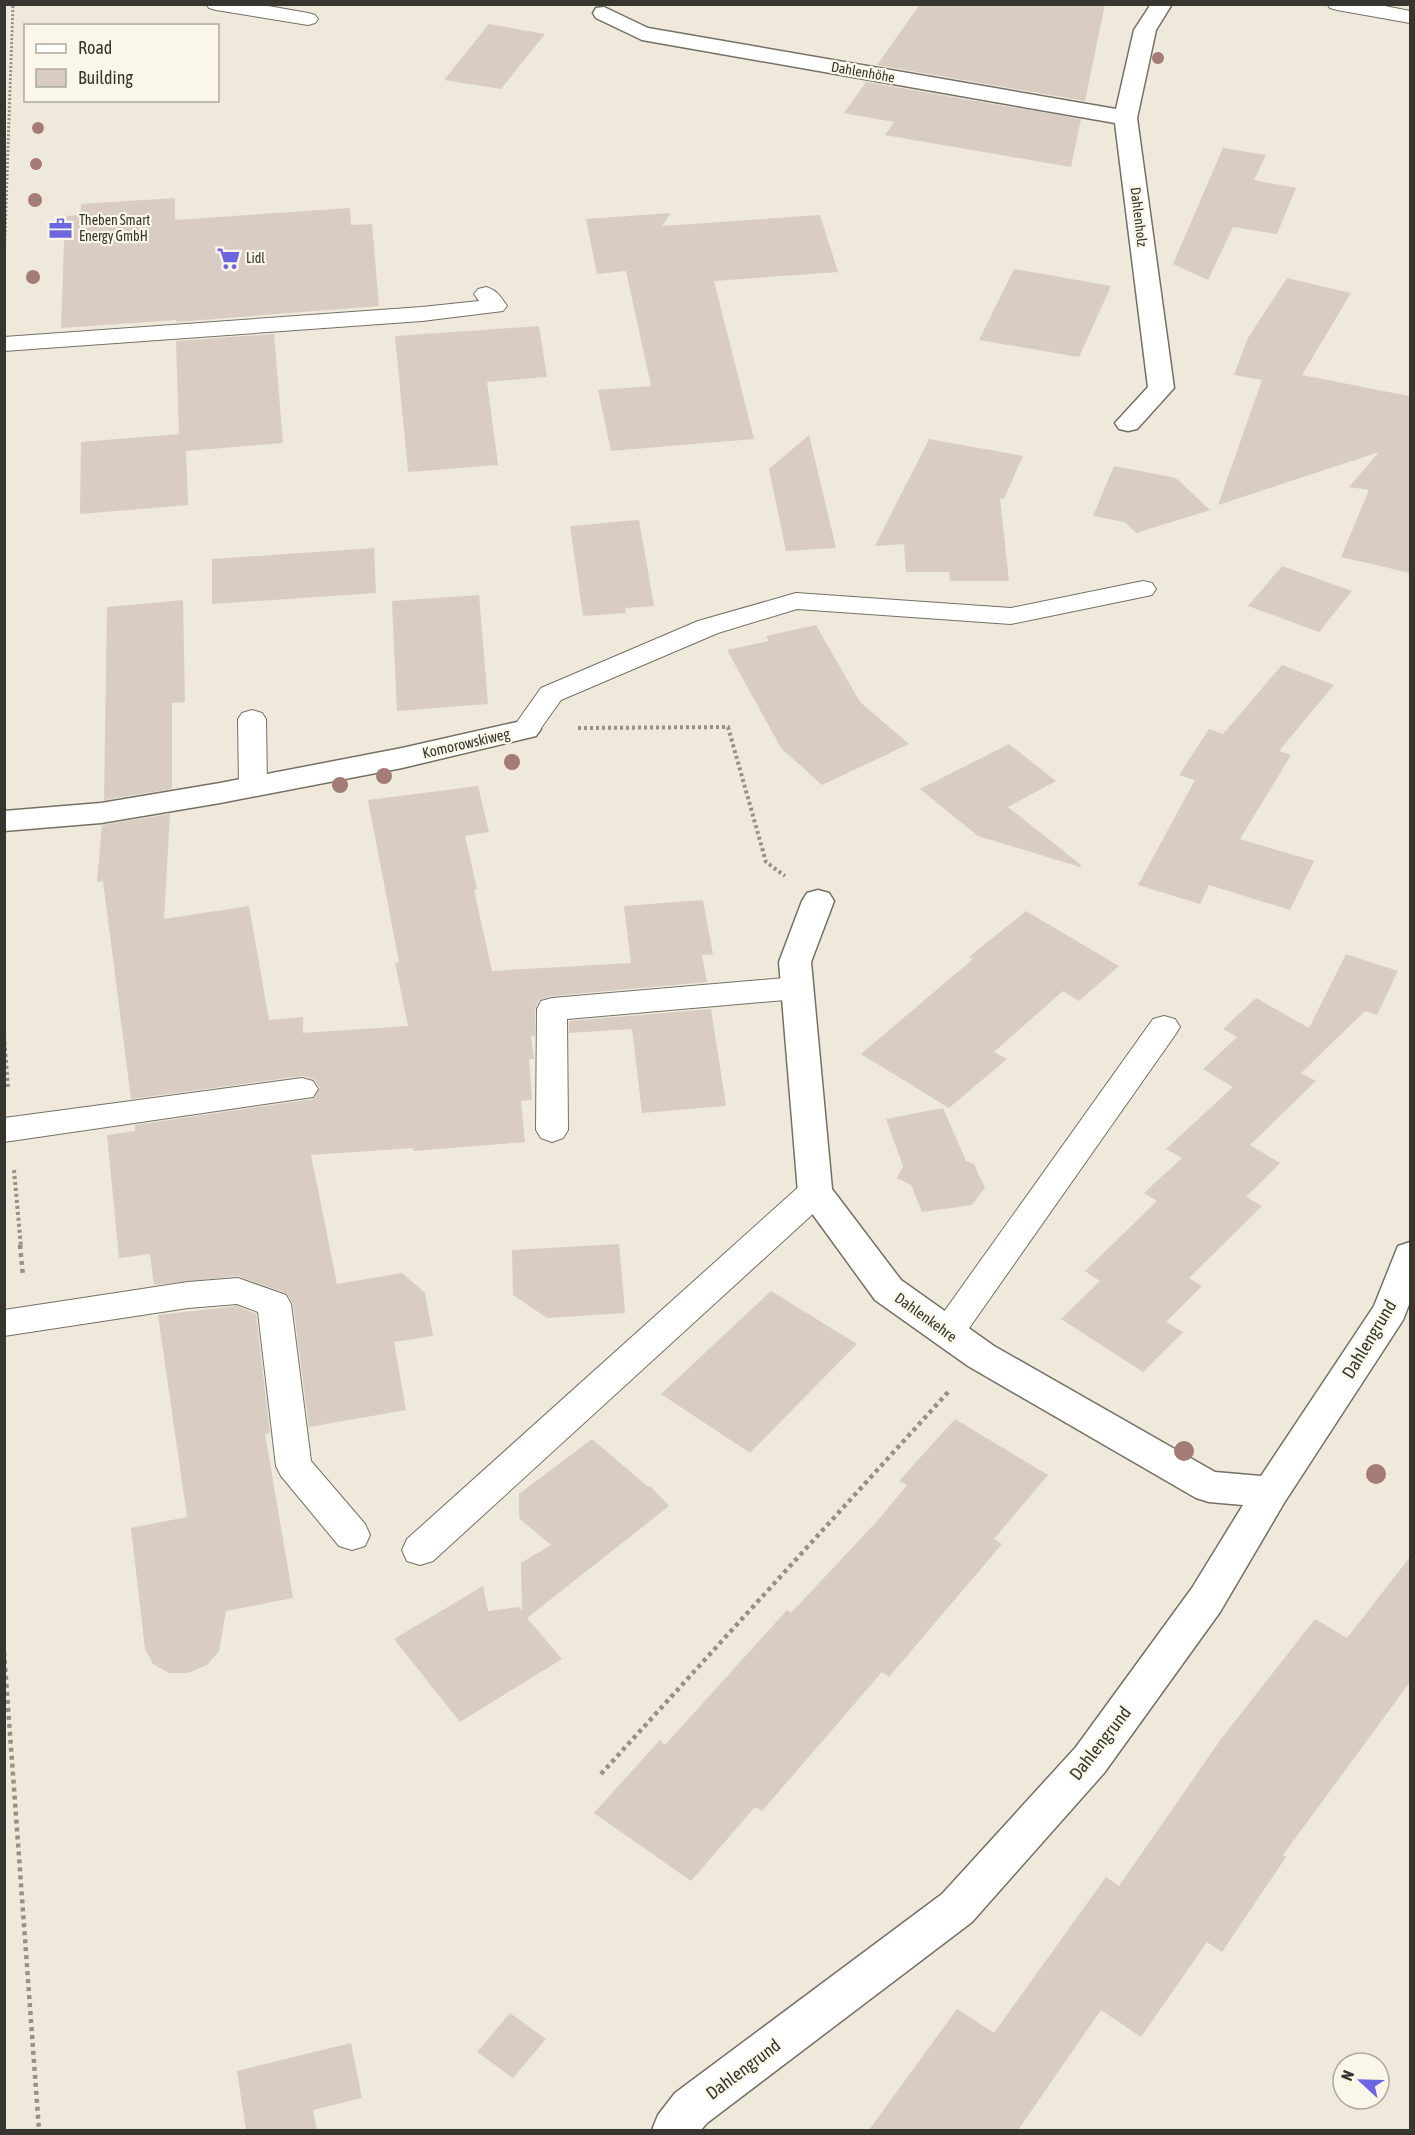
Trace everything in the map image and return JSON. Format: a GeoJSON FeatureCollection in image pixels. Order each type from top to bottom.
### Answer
{"type":"FeatureCollection","features":[{"type":"Feature","properties":{"kind":"street","name":"Dahlenholz"},"geometry":{"type":"LineString","coordinates":[[1128,423],[1161,388],[1126,118],[1145,30],[1162,4]]}},
{"type":"Feature","properties":{"kind":"street","name":"Dahlenhöhe"},"geometry":{"type":"LineString","coordinates":[[604,13],[642,33],[1126,118]]}},
{"type":"Feature","properties":{"kind":"street","name":"Komorowskiweg"},"geometry":{"type":"LineString","coordinates":[[4,821],[101,813],[402,758],[526,729]]}},
{"type":"Feature","properties":{"kind":"street"},"geometry":{"type":"LineString","coordinates":[[815,1192],[795,962],[818,901]]}},
{"type":"Feature","properties":{"kind":"street","name":"Dahlenkehre"},"geometry":{"type":"LineString","coordinates":[[815,1192],[888,1290],[981,1356],[1209,1487],[1271,1492]]}},
{"type":"Feature","properties":{"kind":"street","name":"Dahlengrund"},"geometry":{"type":"LineString","coordinates":[[674,2130],[691,2108],[957,1908],[1090,1760],[1206,1600],[1271,1492],[1390,1310],[1410,1255]]}},
{"type":"Feature","properties":{"kind":"lane"},"geometry":{"type":"LineString","coordinates":[[216,4],[308,19]]}},
{"type":"Feature","properties":{"kind":"lane"},"geometry":{"type":"LineString","coordinates":[[1337,4],[1410,17]]}},
{"type":"Feature","properties":{"kind":"lane"},"geometry":{"type":"LineString","coordinates":[[4,344],[422,314],[495,306],[486,294]]}},
{"type":"Feature","properties":{"kind":"lane"},"geometry":{"type":"LineString","coordinates":[[526,729],[551,694],[708,627],[796,601],[1011,616],[1143,589]]}},
{"type":"Feature","properties":{"kind":"lane"},"geometry":{"type":"LineString","coordinates":[[252,719],[253,786]]}},
{"type":"Feature","properties":{"kind":"lane"},"geometry":{"type":"LineString","coordinates":[[552,1130],[552,1009],[797,988]]}},
{"type":"Feature","properties":{"kind":"lane"},"geometry":{"type":"LineString","coordinates":[[948,1332],[1164,1027]]}},
{"type":"Feature","properties":{"kind":"lane"},"geometry":{"type":"LineString","coordinates":[[8,1130],[302,1089]]}},
{"type":"Feature","properties":{"kind":"lane"},"geometry":{"type":"LineString","coordinates":[[420,1550],[815,1192]]}},
{"type":"Feature","properties":{"kind":"lane"},"geometry":{"type":"LineString","coordinates":[[16,1321],[188,1295],[238,1291],[274,1304],[294,1466],[352,1535]]}},
{"type":"Feature","properties":{"kind":"path"},"geometry":{"type":"LineString","coordinates":[[4,264],[13,4]]}},
{"type":"Feature","properties":{"kind":"path","name":"Komorowskiweg"},"geometry":{"type":"LineString","coordinates":[[526,729],[728,727],[766,862],[818,901]]}},
{"type":"Feature","properties":{"kind":"path"},"geometry":{"type":"LineString","coordinates":[[4,1036],[16,1321]]}},
{"type":"Feature","properties":{"kind":"path"},"geometry":{"type":"LineString","coordinates":[[601,1774],[981,1356]]}},
{"type":"Feature","properties":{"kind":"path"},"geometry":{"type":"LineString","coordinates":[[4,1652],[39,2130]]}},
{"type":"Feature","properties":{"kind":"building"},"geometry":{"type":"Polygon","coordinates":[[[920,4],[1105,4],[1085,101],[877,65],[920,4]]]}},
{"type":"Feature","properties":{"kind":"building"},"geometry":{"type":"Polygon","coordinates":[[[489,24],[545,34],[501,89],[444,80],[489,24]]]}},
{"type":"Feature","properties":{"kind":"building"},"geometry":{"type":"Polygon","coordinates":[[[866,82],[1081,119],[1071,167],[885,135],[894,122],[844,113],[866,82]]]}},
{"type":"Feature","properties":{"kind":"building"},"geometry":{"type":"Polygon","coordinates":[[[1223,148],[1266,155],[1254,180],[1296,188],[1277,234],[1233,227],[1208,280],[1173,264],[1223,148]]]}},
{"type":"Feature","properties":{"kind":"building","name":"Lidl"},"geometry":{"type":"Polygon","coordinates":[[[175,198],[175,220],[350,208],[351,225],[372,224],[379,306],[176,322],[176,320],[61,328],[65,216],[80,215],[81,204],[175,198]]]}},
{"type":"Feature","properties":{"kind":"building"},"geometry":{"type":"Polygon","coordinates":[[[671,213],[662,226],[820,215],[838,272],[714,281],[754,439],[611,451],[598,390],[651,386],[626,271],[597,274],[586,219],[671,213]]]}},
{"type":"Feature","properties":{"kind":"building"},"geometry":{"type":"Polygon","coordinates":[[[1014,269],[1111,286],[1079,357],[979,340],[1014,269]]]}},
{"type":"Feature","properties":{"kind":"building"},"geometry":{"type":"Polygon","coordinates":[[[1287,278],[1351,293],[1302,375],[1409,396],[1410,393],[1410,573],[1341,557],[1369,490],[1349,487],[1379,452],[1218,505],[1262,380],[1234,375],[1248,338],[1287,278]]]}},
{"type":"Feature","properties":{"kind":"building"},"geometry":{"type":"Polygon","coordinates":[[[539,326],[547,377],[487,382],[498,465],[408,472],[395,336],[539,326]]]}},
{"type":"Feature","properties":{"kind":"building"},"geometry":{"type":"Polygon","coordinates":[[[274,334],[283,443],[186,451],[188,505],[80,514],[81,442],[179,434],[176,341],[274,334]]]}},
{"type":"Feature","properties":{"kind":"building"},"geometry":{"type":"Polygon","coordinates":[[[809,435],[836,548],[786,551],[769,469],[809,435]]]}},
{"type":"Feature","properties":{"kind":"building"},"geometry":{"type":"Polygon","coordinates":[[[929,439],[1023,456],[1004,499],[1000,498],[1009,581],[950,581],[949,572],[906,572],[904,544],[875,546],[929,439]]]}},
{"type":"Feature","properties":{"kind":"building"},"geometry":{"type":"Polygon","coordinates":[[[1114,466],[1176,478],[1210,510],[1136,533],[1125,522],[1093,516],[1114,466]]]}},
{"type":"Feature","properties":{"kind":"building"},"geometry":{"type":"Polygon","coordinates":[[[639,520],[654,606],[625,608],[626,613],[583,616],[570,526],[639,520]]]}},
{"type":"Feature","properties":{"kind":"building"},"geometry":{"type":"Polygon","coordinates":[[[374,548],[376,593],[212,604],[212,559],[374,548]]]}},
{"type":"Feature","properties":{"kind":"building"},"geometry":{"type":"Polygon","coordinates":[[[1282,566],[1352,591],[1319,632],[1248,606],[1282,566]]]}},
{"type":"Feature","properties":{"kind":"building"},"geometry":{"type":"Polygon","coordinates":[[[479,595],[488,704],[397,711],[392,601],[479,595]]]}},
{"type":"Feature","properties":{"kind":"building"},"geometry":{"type":"Polygon","coordinates":[[[183,600],[185,702],[172,703],[172,789],[104,800],[107,607],[183,600]]]}},
{"type":"Feature","properties":{"kind":"building"},"geometry":{"type":"Polygon","coordinates":[[[816,625],[860,702],[909,744],[822,785],[781,748],[727,650],[769,641],[766,636],[816,625]]]}},
{"type":"Feature","properties":{"kind":"building"},"geometry":{"type":"Polygon","coordinates":[[[1282,665],[1334,685],[1279,751],[1291,755],[1240,839],[1314,861],[1290,910],[1209,885],[1200,904],[1138,885],[1195,780],[1179,775],[1209,729],[1223,734],[1282,665]]]}},
{"type":"Feature","properties":{"kind":"building"},"geometry":{"type":"Polygon","coordinates":[[[1009,744],[1056,781],[1008,807],[1081,865],[1080,867],[978,836],[920,789],[1009,744]]]}},
{"type":"Feature","properties":{"kind":"building"},"geometry":{"type":"Polygon","coordinates":[[[478,786],[489,832],[465,836],[492,971],[631,963],[624,906],[703,900],[713,954],[702,955],[707,982],[552,996],[539,1000],[535,1009],[535,1036],[531,1036],[534,1059],[529,1059],[532,1100],[521,1101],[525,1142],[413,1151],[413,1148],[311,1155],[337,1284],[402,1273],[425,1293],[433,1336],[394,1342],[406,1410],[309,1427],[293,1304],[288,1294],[238,1276],[154,1285],[150,1254],[119,1258],[107,1135],[135,1131],[135,1125],[313,1099],[320,1088],[314,1079],[302,1076],[131,1099],[103,881],[97,882],[102,825],[170,814],[164,919],[249,906],[269,1020],[303,1017],[303,1033],[408,1026],[395,963],[399,962],[368,800],[478,786]]]}},
{"type":"Feature","properties":{"kind":"building"},"geometry":{"type":"Polygon","coordinates":[[[1026,911],[1119,966],[1079,1001],[1063,991],[994,1052],[1007,1059],[949,1108],[861,1054],[973,959],[969,957],[1026,911]]]}},
{"type":"Feature","properties":{"kind":"building"},"geometry":{"type":"Polygon","coordinates":[[[1346,954],[1398,971],[1377,1015],[1365,1011],[1301,1073],[1316,1081],[1250,1145],[1280,1163],[1246,1197],[1262,1206],[1189,1278],[1202,1286],[1166,1322],[1183,1332],[1143,1372],[1061,1319],[1100,1281],[1085,1271],[1157,1201],[1144,1193],[1182,1158],[1166,1149],[1233,1087],[1203,1069],[1237,1037],[1223,1029],[1256,998],[1309,1028],[1346,954]]]}},
{"type":"Feature","properties":{"kind":"building"},"geometry":{"type":"Polygon","coordinates":[[[711,1009],[726,1106],[642,1113],[632,1029],[569,1033],[569,1021],[711,1009]]]}},
{"type":"Feature","properties":{"kind":"building"},"geometry":{"type":"Polygon","coordinates":[[[943,1108],[966,1161],[974,1164],[985,1188],[972,1205],[922,1212],[911,1185],[897,1178],[903,1166],[886,1119],[943,1108]]]}},
{"type":"Feature","properties":{"kind":"building"},"geometry":{"type":"Polygon","coordinates":[[[619,1244],[625,1313],[547,1318],[513,1295],[512,1250],[619,1244]]]}},
{"type":"Feature","properties":{"kind":"building"},"geometry":{"type":"Polygon","coordinates":[[[771,1291],[857,1344],[750,1453],[661,1394],[771,1291]]]}},
{"type":"Feature","properties":{"kind":"building"},"geometry":{"type":"Polygon","coordinates":[[[237,1306],[256,1314],[270,1433],[265,1434],[293,1598],[226,1611],[219,1651],[207,1665],[188,1673],[169,1673],[153,1664],[145,1649],[131,1528],[187,1517],[158,1315],[237,1306]]]}},
{"type":"Feature","properties":{"kind":"building"},"geometry":{"type":"Polygon","coordinates":[[[955,1419],[1048,1475],[994,1539],[1002,1544],[889,1677],[882,1672],[762,1811],[755,1807],[691,1881],[594,1813],[660,1740],[665,1745],[787,1610],[791,1613],[879,1519],[907,1485],[899,1481],[955,1419]]]}},
{"type":"Feature","properties":{"kind":"building"},"geometry":{"type":"Polygon","coordinates":[[[592,1439],[648,1487],[650,1486],[669,1506],[527,1618],[562,1659],[460,1722],[394,1639],[483,1586],[488,1611],[519,1607],[522,1611],[521,1563],[551,1545],[519,1518],[519,1494],[592,1439]]]}},
{"type":"Feature","properties":{"kind":"building"},"geometry":{"type":"Polygon","coordinates":[[[1410,1557],[1410,1682],[1283,1855],[1286,1857],[1222,1952],[1207,1942],[1141,2037],[1101,2010],[1018,2130],[869,2130],[957,2009],[994,2033],[1106,1877],[1119,1886],[1221,1739],[1315,1619],[1347,1638],[1410,1557]]]}},
{"type":"Feature","properties":{"kind":"building"},"geometry":{"type":"Polygon","coordinates":[[[510,2013],[546,2039],[513,2078],[477,2052],[510,2013]]]}},
{"type":"Feature","properties":{"kind":"building"},"geometry":{"type":"Polygon","coordinates":[[[351,2043],[362,2098],[313,2110],[317,2130],[246,2130],[237,2071],[351,2043]]]}},
{"type":"Feature","properties":{"kind":"place","name":"Theben Smart Energy GmbH"},"geometry":{"type":"Point","coordinates":[61,228]}},
{"type":"Feature","properties":{"kind":"place","name":"Lidl"},"geometry":{"type":"Point","coordinates":[228,258]}}]}
